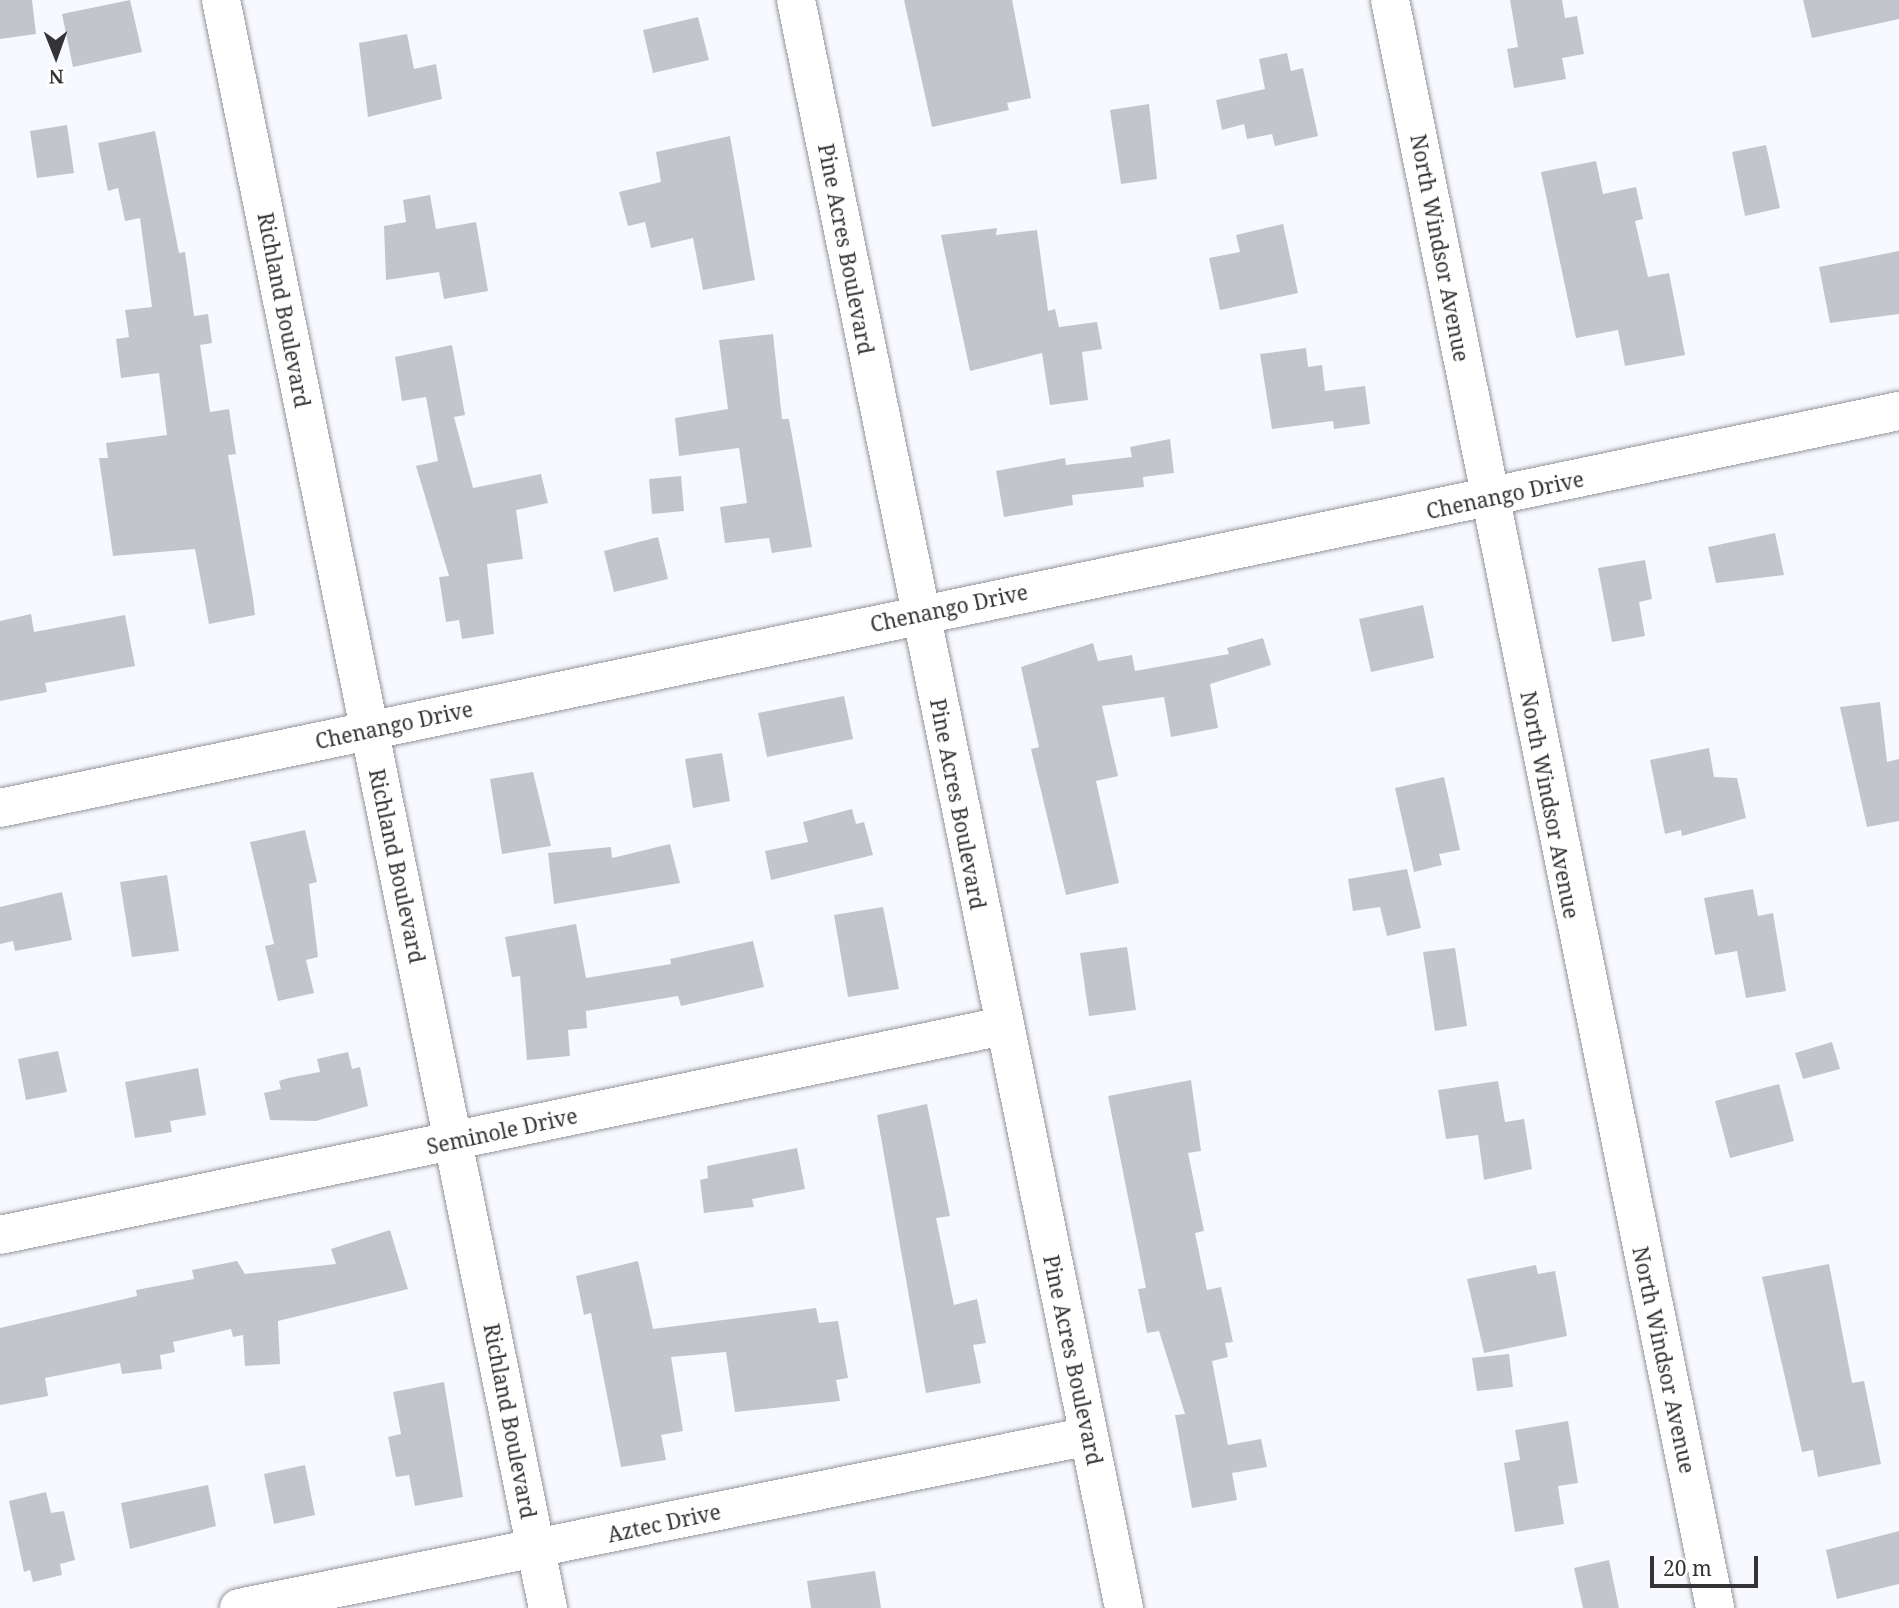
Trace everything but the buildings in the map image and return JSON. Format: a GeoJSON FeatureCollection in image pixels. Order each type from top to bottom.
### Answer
{"type":"FeatureCollection","features":[{"type":"Feature","properties":{"kind":"street","name":"Richland Boulevard"},"geometry":{"type":"LineString","coordinates":[[221,0],[548,1608]]}},
{"type":"Feature","properties":{"kind":"street","name":"Pine Acres Boulevard"},"geometry":{"type":"LineString","coordinates":[[796,0],[1003,1026],[1124,1608]]}},
{"type":"Feature","properties":{"kind":"street","name":"North Windsor Avenue"},"geometry":{"type":"LineString","coordinates":[[1390,0],[1715,1608]]}},
{"type":"Feature","properties":{"kind":"street","name":"Chenango Drive"},"geometry":{"type":"LineString","coordinates":[[0,808],[920,614],[1490,499],[1899,411]]}},
{"type":"Feature","properties":{"kind":"street","name":"Seminole Drive"},"geometry":{"type":"LineString","coordinates":[[0,1235],[1003,1026]]}},
{"type":"Feature","properties":{"kind":"street","name":"Aztec Drive"},"geometry":{"type":"LineString","coordinates":[[239,1608],[1089,1436]]}}]}
